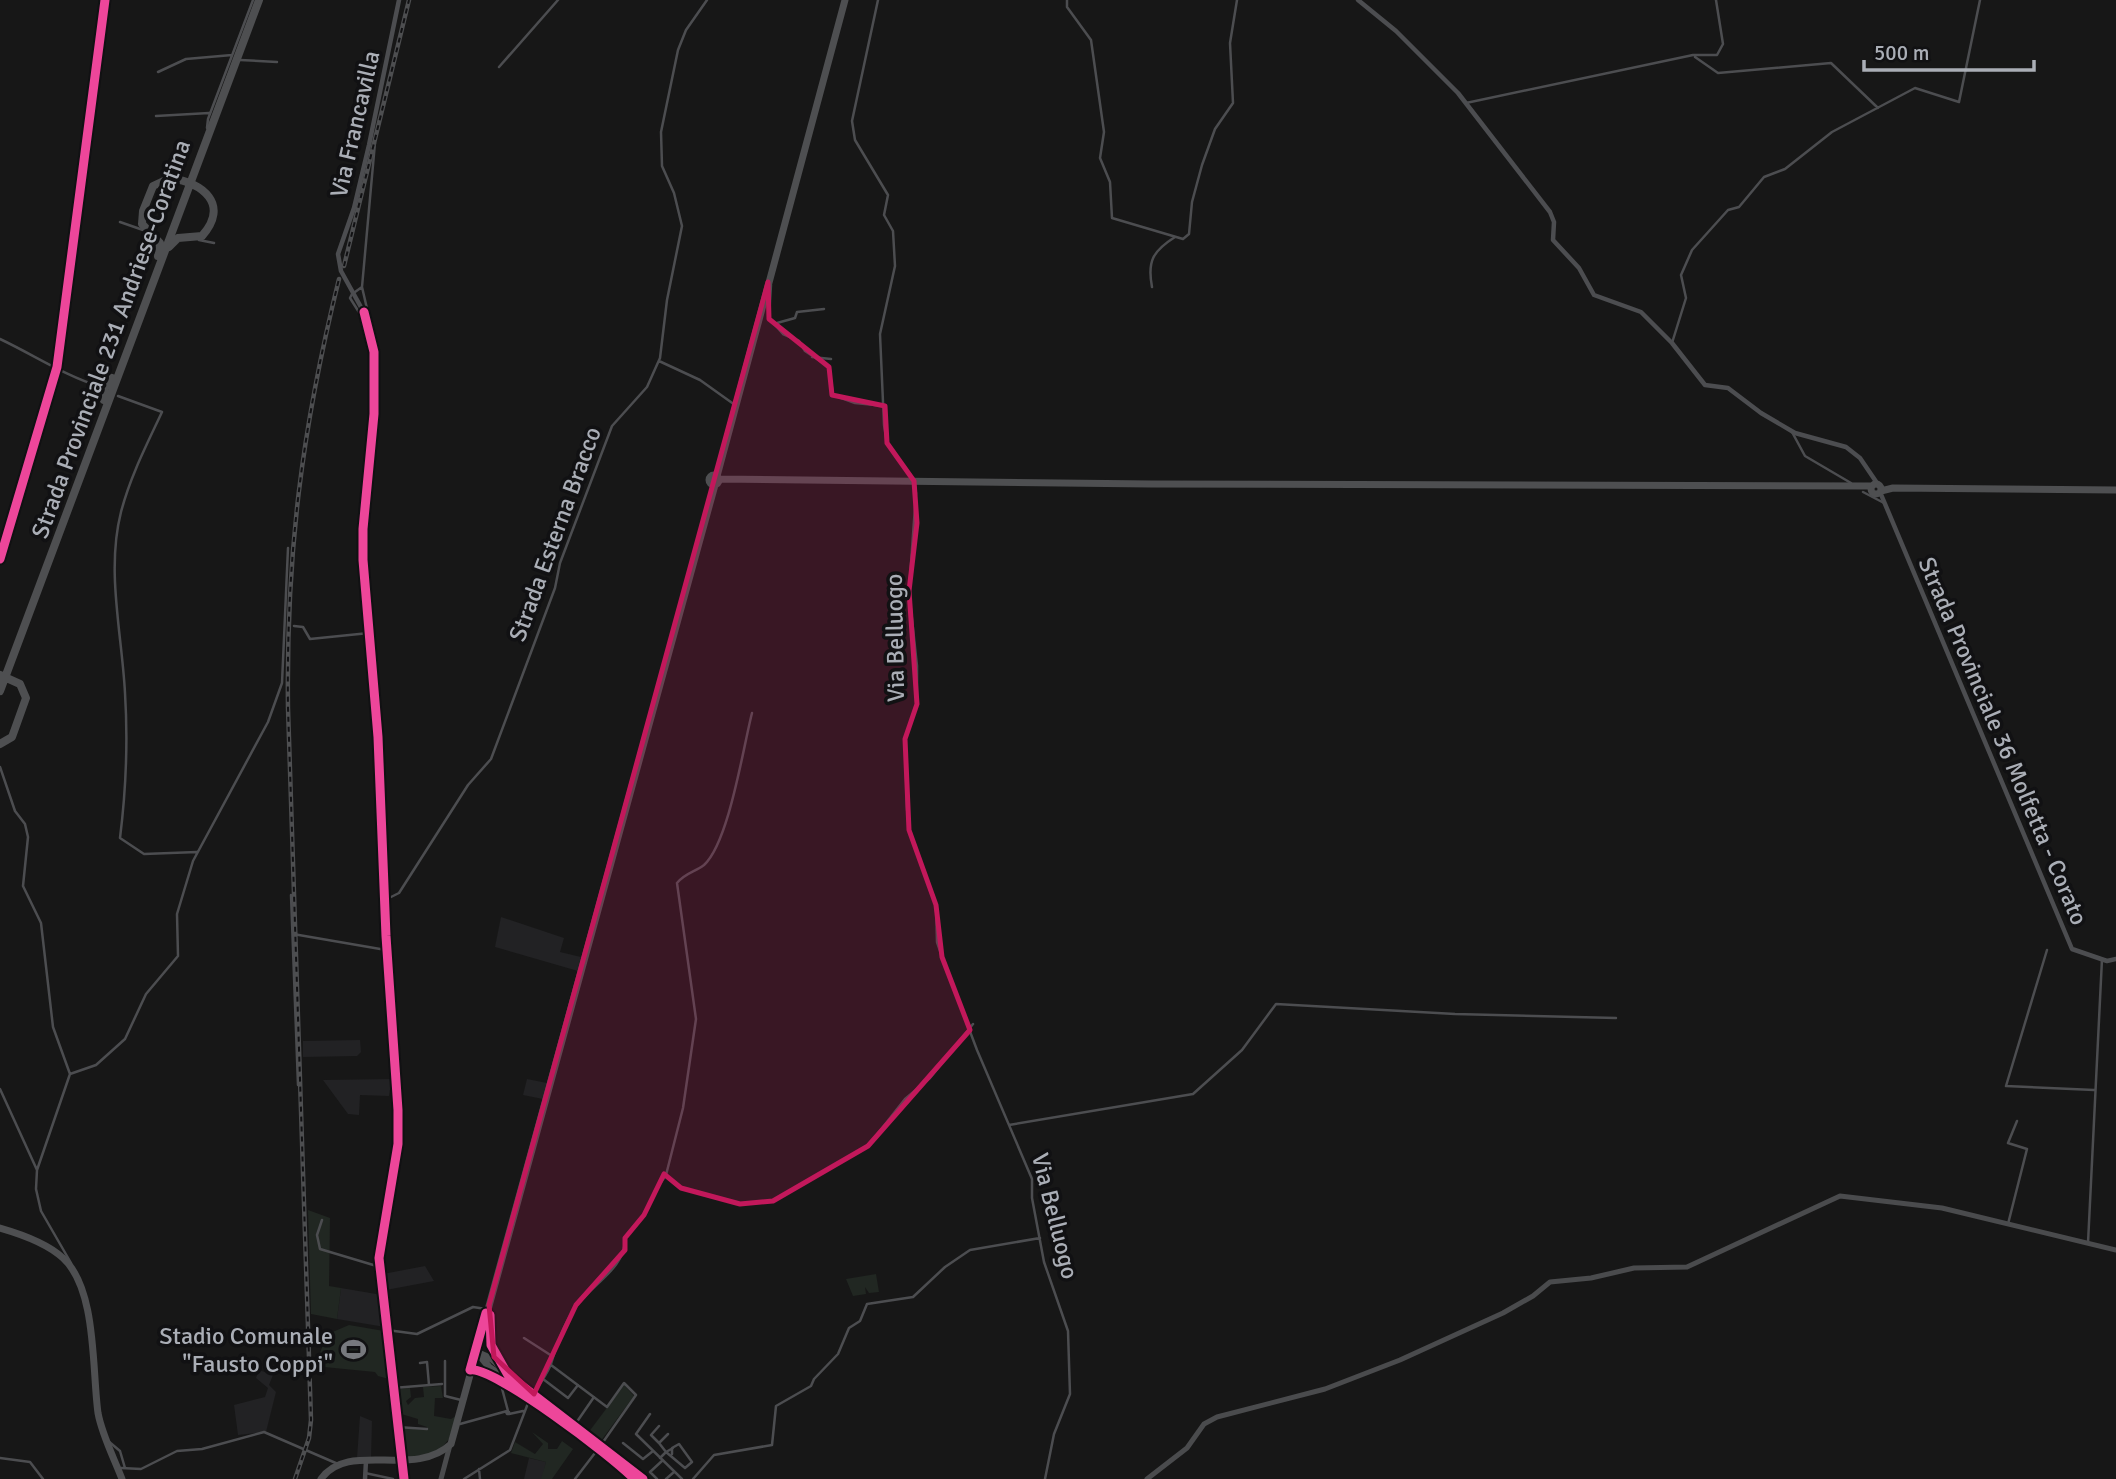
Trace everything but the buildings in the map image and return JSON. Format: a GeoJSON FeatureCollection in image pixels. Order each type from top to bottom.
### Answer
{"type":"FeatureCollection","features":[{"type":"Feature","properties":{"kind":"highway","name":"Strada Provinciale 231 Andriese-Coratina"},"geometry":{"type":"LineString","coordinates":[[0,683],[257,0]]}},
{"type":"Feature","properties":{"kind":"highway","name":"Strada Provinciale 231 Andriese-Coratina"},"geometry":{"type":"LineString","coordinates":[[0,691],[120,359],[257,0]]}},
{"type":"Feature","properties":{"kind":"highway"},"geometry":{"type":"LineString","coordinates":[[141,227],[153,186],[164,178],[181,180],[208,192],[212,201],[202,237]]}},
{"type":"Feature","properties":{"kind":"highway"},"geometry":{"type":"LineString","coordinates":[[185,197],[179,225],[182,233],[202,237]]}},
{"type":"Feature","properties":{"kind":"highway"},"geometry":{"type":"LineString","coordinates":[[141,227],[163,232],[171,223]]}},
{"type":"Feature","properties":{"kind":"highway"},"geometry":{"type":"LineString","coordinates":[[141,227],[160,243],[157,260]]}},
{"type":"Feature","properties":{"kind":"highway"},"geometry":{"type":"LineString","coordinates":[[164,251],[178,238],[202,237]]}},
{"type":"Feature","properties":{"kind":"highway"},"geometry":{"type":"LineString","coordinates":[[99,419],[111,400],[118,396],[116,387],[127,351]]}},
{"type":"Feature","properties":{"kind":"highway"},"geometry":{"type":"LineString","coordinates":[[99,419],[106,394],[102,388],[110,384],[120,359]]}},
{"type":"Feature","properties":{"kind":"highway"},"geometry":{"type":"LineString","coordinates":[[0,675],[12,679],[23,688],[25,703],[12,737],[0,746]]}},
{"type":"Feature","properties":{"kind":"main road"},"geometry":{"type":"LineString","coordinates":[[441,1479],[443,1456],[457,1425],[845,0]]}},
{"type":"Feature","properties":{"kind":"main road"},"geometry":{"type":"LineString","coordinates":[[716,480],[2116,490]]}},
{"type":"Feature","properties":{"kind":"main road"},"geometry":{"type":"LineString","coordinates":[[1147,1479],[1187,1448],[1210,1420],[1325,1389],[1387,1365],[1495,1317],[1531,1298],[1550,1282],[1591,1278],[1632,1268],[1690,1266],[1840,1196],[1942,1208],[2116,1250]]}},
{"type":"Feature","properties":{"kind":"main road"},"geometry":{"type":"LineString","coordinates":[[0,1228],[60,1253],[73,1270],[92,1333],[98,1412],[107,1440],[122,1468],[122,1479]]}},
{"type":"Feature","properties":{"kind":"main road"},"geometry":{"type":"LineString","coordinates":[[488,1308],[488,1336],[498,1365]]}},
{"type":"Feature","properties":{"kind":"main road"},"geometry":{"type":"LineString","coordinates":[[476,1352],[498,1365],[532,1396],[599,1447]]}},
{"type":"Feature","properties":{"kind":"main road"},"geometry":{"type":"LineString","coordinates":[[476,1352],[503,1380]]}},
{"type":"Feature","properties":{"kind":"main road"},"geometry":{"type":"LineString","coordinates":[[472,1369],[478,1368],[532,1396],[574,1426],[638,1479]]}},
{"type":"Feature","properties":{"kind":"main road"},"geometry":{"type":"LineString","coordinates":[[321,1479],[338,1464],[425,1460],[443,1456]]}},
{"type":"Feature","properties":{"kind":"street"},"geometry":{"type":"LineString","coordinates":[[208,128],[210,113],[232,55],[257,0]]}},
{"type":"Feature","properties":{"kind":"street"},"geometry":{"type":"LineString","coordinates":[[232,70],[240,60],[257,0]]}},
{"type":"Feature","properties":{"kind":"street","name":"Via Francavilla"},"geometry":{"type":"LineString","coordinates":[[368,317],[341,271],[338,254],[351,216],[399,0]]}},
{"type":"Feature","properties":{"kind":"street"},"geometry":{"type":"LineString","coordinates":[[499,67],[558,0]]}},
{"type":"Feature","properties":{"kind":"street","name":"Strada Esterna Bracco"},"geometry":{"type":"LineString","coordinates":[[385,900],[399,893],[468,785],[491,759],[555,589],[559,563],[612,426],[647,387],[659,361],[667,300],[682,226],[674,192],[662,166],[661,132],[678,50],[686,30],[707,0]]}},
{"type":"Feature","properties":{"kind":"street"},"geometry":{"type":"LineString","coordinates":[[878,0],[852,121],[855,140],[888,195],[884,215],[890,222],[895,242],[895,278],[880,334],[887,443],[914,481]]}},
{"type":"Feature","properties":{"kind":"street"},"geometry":{"type":"LineString","coordinates":[[1067,0],[1067,6],[1091,40],[1104,132],[1100,158],[1110,182],[1112,218],[1183,239],[1189,234],[1192,202],[1215,129],[1234,103],[1230,43],[1237,0]]}},
{"type":"Feature","properties":{"kind":"street"},"geometry":{"type":"LineString","coordinates":[[1358,0],[1400,35],[1466,103],[1550,212],[1554,222],[1553,240],[1579,268],[1594,295],[1638,310],[1672,343],[1701,381],[1728,388],[1761,413],[1790,430],[1846,447],[1860,458],[1876,489]]}},
{"type":"Feature","properties":{"kind":"street"},"geometry":{"type":"LineString","coordinates":[[1466,103],[1693,55],[1717,55],[1721,51],[1716,0]]}},
{"type":"Feature","properties":{"kind":"street"},"geometry":{"type":"LineString","coordinates":[[1672,343],[1686,298],[1681,275],[1692,250],[1728,211],[1739,207],[1764,177],[1785,169],[1832,132],[1915,88],[1959,102],[1980,0]]}},
{"type":"Feature","properties":{"kind":"street"},"geometry":{"type":"LineString","coordinates":[[158,72],[186,59],[232,55]]}},
{"type":"Feature","properties":{"kind":"street"},"geometry":{"type":"LineString","coordinates":[[1693,55],[1717,73],[1831,63],[1878,108]]}},
{"type":"Feature","properties":{"kind":"street"},"geometry":{"type":"LineString","coordinates":[[240,60],[277,62]]}},
{"type":"Feature","properties":{"kind":"street"},"geometry":{"type":"LineString","coordinates":[[156,116],[210,113]]}},
{"type":"Feature","properties":{"kind":"street"},"geometry":{"type":"LineString","coordinates":[[376,143],[362,288],[373,345],[374,414],[363,541],[378,737],[398,1144],[380,1266],[404,1479]]}},
{"type":"Feature","properties":{"kind":"street"},"geometry":{"type":"LineString","coordinates":[[120,222],[141,227]]}},
{"type":"Feature","properties":{"kind":"street"},"geometry":{"type":"LineString","coordinates":[[1152,287],[1149,268],[1152,258],[1158,249],[1175,237]]}},
{"type":"Feature","properties":{"kind":"street"},"geometry":{"type":"LineString","coordinates":[[768,282],[772,290],[769,318],[777,323],[783,334],[799,341],[812,357],[829,367],[833,395],[855,403],[885,406]]}},
{"type":"Feature","properties":{"kind":"street"},"geometry":{"type":"LineString","coordinates":[[362,288],[350,298],[362,317],[373,345]]}},
{"type":"Feature","properties":{"kind":"street"},"geometry":{"type":"LineString","coordinates":[[777,323],[795,318],[797,312],[824,309]]}},
{"type":"Feature","properties":{"kind":"street"},"geometry":{"type":"LineString","coordinates":[[0,340],[53,365],[71,378],[102,388]]}},
{"type":"Feature","properties":{"kind":"street"},"geometry":{"type":"LineString","coordinates":[[812,357],[831,359]]}},
{"type":"Feature","properties":{"kind":"street"},"geometry":{"type":"LineString","coordinates":[[659,361],[699,380],[734,405]]}},
{"type":"Feature","properties":{"kind":"street"},"geometry":{"type":"LineString","coordinates":[[118,396],[162,412],[129,488],[121,513],[116,550],[116,608],[125,694],[126,792],[120,838],[144,854],[198,852]]}},
{"type":"Feature","properties":{"kind":"street"},"geometry":{"type":"LineString","coordinates":[[1790,430],[1805,456],[1853,485]]}},
{"type":"Feature","properties":{"kind":"street"},"geometry":{"type":"LineString","coordinates":[[1797,441],[1803,435]]}},
{"type":"Feature","properties":{"kind":"street","name":"Via Belluogo"},"geometry":{"type":"LineString","coordinates":[[914,481],[916,523],[909,591],[917,666],[917,704],[905,739],[909,830],[936,905],[937,942],[942,957],[1032,1179],[1032,1198],[1044,1262],[1068,1331],[1070,1394],[1054,1434],[1045,1479]]}},
{"type":"Feature","properties":{"kind":"street","name":"Strada Provinciale 36 Molfetta - Corato"},"geometry":{"type":"LineString","coordinates":[[1876,489],[2072,949],[2102,959],[2116,959]]}},
{"type":"Feature","properties":{"kind":"street"},"geometry":{"type":"LineString","coordinates":[[1863,490],[1884,503]]}},
{"type":"Feature","properties":{"kind":"street"},"geometry":{"type":"LineString","coordinates":[[70,1074],[96,1065],[116,1050],[125,1039],[151,986],[174,964],[178,956],[177,914],[185,884],[198,852],[268,722],[282,683],[288,548]]}},
{"type":"Feature","properties":{"kind":"street"},"geometry":{"type":"LineString","coordinates":[[294,625],[303,627],[310,639],[369,633]]}},
{"type":"Feature","properties":{"kind":"street"},"geometry":{"type":"LineString","coordinates":[[464,1479],[510,1450],[523,1411],[551,1364],[552,1356],[576,1305],[602,1281],[625,1250],[625,1238],[644,1215],[666,1175],[683,1108],[696,1019],[677,883],[683,876],[705,864],[721,834],[752,713]]}},
{"type":"Feature","properties":{"kind":"street"},"geometry":{"type":"LineString","coordinates":[[0,767],[15,811],[25,824],[28,837],[23,886],[41,923],[53,1027],[70,1074],[37,1170],[36,1189],[41,1211],[60,1253]]}},
{"type":"Feature","properties":{"kind":"street"},"geometry":{"type":"LineString","coordinates":[[291,895],[298,1085]]}},
{"type":"Feature","properties":{"kind":"street"},"geometry":{"type":"LineString","coordinates":[[293,934],[387,950]]}},
{"type":"Feature","properties":{"kind":"street"},"geometry":{"type":"LineString","coordinates":[[2047,950],[2006,1086],[2094,1090]]}},
{"type":"Feature","properties":{"kind":"street"},"geometry":{"type":"LineString","coordinates":[[2088,1243],[2102,959]]}},
{"type":"Feature","properties":{"kind":"street"},"geometry":{"type":"LineString","coordinates":[[1009,1125],[1193,1094],[1242,1050],[1276,1004],[1455,1014],[1616,1018]]}},
{"type":"Feature","properties":{"kind":"street"},"geometry":{"type":"LineString","coordinates":[[666,1175],[681,1188],[740,1204],[773,1201],[868,1146],[905,1099],[930,1078],[970,1030],[972,1024]]}},
{"type":"Feature","properties":{"kind":"street"},"geometry":{"type":"LineString","coordinates":[[0,1089],[37,1170]]}},
{"type":"Feature","properties":{"kind":"street"},"geometry":{"type":"LineString","coordinates":[[2008,1224],[2028,1149],[2008,1143],[2017,1121]]}},
{"type":"Feature","properties":{"kind":"street"},"geometry":{"type":"LineString","coordinates":[[323,1220],[317,1235],[320,1250],[380,1266]]}},
{"type":"Feature","properties":{"kind":"street"},"geometry":{"type":"LineString","coordinates":[[693,1479],[714,1455],[772,1446],[776,1406],[811,1387],[814,1378],[838,1354],[849,1328],[860,1321],[867,1304],[914,1297],[945,1267],[970,1250],[1041,1238]]}},
{"type":"Feature","properties":{"kind":"street"},"geometry":{"type":"LineString","coordinates":[[387,1330],[417,1334],[473,1307],[488,1308]]}},
{"type":"Feature","properties":{"kind":"street"},"geometry":{"type":"LineString","coordinates":[[524,1338],[552,1356]]}},
{"type":"Feature","properties":{"kind":"street"},"geometry":{"type":"LineString","coordinates":[[445,1361],[442,1384],[446,1397],[463,1400]]}},
{"type":"Feature","properties":{"kind":"street"},"geometry":{"type":"LineString","coordinates":[[420,1363],[427,1362],[429,1385]]}},
{"type":"Feature","properties":{"kind":"street"},"geometry":{"type":"LineString","coordinates":[[551,1364],[606,1406],[624,1383],[636,1395],[575,1479]]}},
{"type":"Feature","properties":{"kind":"street"},"geometry":{"type":"LineString","coordinates":[[543,1379],[568,1398],[578,1385]]}},
{"type":"Feature","properties":{"kind":"street"},"geometry":{"type":"LineString","coordinates":[[503,1380],[508,1412]]}},
{"type":"Feature","properties":{"kind":"street"},"geometry":{"type":"LineString","coordinates":[[393,1388],[442,1384]]}},
{"type":"Feature","properties":{"kind":"street"},"geometry":{"type":"LineString","coordinates":[[574,1426],[594,1397]]}},
{"type":"Feature","properties":{"kind":"street"},"geometry":{"type":"LineString","coordinates":[[515,1414],[523,1411]]}},
{"type":"Feature","properties":{"kind":"street"},"geometry":{"type":"LineString","coordinates":[[457,1425],[508,1412],[515,1414],[520,1420]]}},
{"type":"Feature","properties":{"kind":"street"},"geometry":{"type":"LineString","coordinates":[[650,1414],[636,1434],[682,1479]]}},
{"type":"Feature","properties":{"kind":"street"},"geometry":{"type":"LineString","coordinates":[[657,1479],[650,1472],[666,1452],[679,1444],[692,1462],[685,1468],[672,1454],[666,1452],[651,1435],[659,1426]]}},
{"type":"Feature","properties":{"kind":"street"},"geometry":{"type":"LineString","coordinates":[[397,1427],[426,1429]]}},
{"type":"Feature","properties":{"kind":"street"},"geometry":{"type":"LineString","coordinates":[[122,1468],[141,1469],[177,1451],[202,1449],[264,1432],[338,1464]]}},
{"type":"Feature","properties":{"kind":"street"},"geometry":{"type":"LineString","coordinates":[[659,1443],[668,1434]]}},
{"type":"Feature","properties":{"kind":"street"},"geometry":{"type":"LineString","coordinates":[[623,1443],[643,1459],[653,1451]]}},
{"type":"Feature","properties":{"kind":"street"},"geometry":{"type":"LineString","coordinates":[[672,1454],[673,1448]]}},
{"type":"Feature","properties":{"kind":"street"},"geometry":{"type":"LineString","coordinates":[[0,1458],[30,1462],[43,1479]]}},
{"type":"Feature","properties":{"kind":"street"},"geometry":{"type":"LineString","coordinates":[[366,1461],[365,1476],[393,1479]]}},
{"type":"Feature","properties":{"kind":"street"},"geometry":{"type":"LineString","coordinates":[[480,1469],[480,1479]]}},
{"type":"Feature","properties":{"kind":"street"},"geometry":{"type":"LineString","coordinates":[[666,1479],[674,1471]]}},
{"type":"Feature","properties":{"kind":"highlighted area"},"geometry":{"type":"Polygon","coordinates":[[[768,282],[769,319],[829,367],[832,395],[885,406],[887,443],[914,481],[917,523],[909,591],[917,704],[905,739],[909,830],[936,905],[942,957],[970,1030],[868,1146],[773,1201],[740,1204],[681,1188],[664,1174],[644,1215],[625,1238],[625,1250],[576,1305],[534,1394],[494,1357],[489,1305],[768,282]]]}},
{"type":"Feature","properties":{"kind":"shaded area"},"geometry":{"type":"Polygon","coordinates":[[[501,917],[564,938],[560,952],[581,957],[578,971],[495,947],[501,917]]]}},
{"type":"Feature","properties":{"kind":"shaded area"},"geometry":{"type":"Polygon","coordinates":[[[360,1040],[361,1052],[357,1056],[303,1057],[303,1041],[360,1040]]]}},
{"type":"Feature","properties":{"kind":"shaded area"},"geometry":{"type":"Polygon","coordinates":[[[395,1079],[391,1082],[389,1096],[360,1095],[359,1115],[348,1114],[323,1080],[395,1079]]]}},
{"type":"Feature","properties":{"kind":"shaded area"},"geometry":{"type":"Polygon","coordinates":[[[527,1079],[547,1083],[543,1099],[523,1095],[527,1079]]]}},
{"type":"Feature","properties":{"kind":"shaded area"},"geometry":{"type":"Polygon","coordinates":[[[308,1210],[330,1218],[329,1286],[341,1288],[337,1319],[311,1314],[308,1210]]]}},
{"type":"Feature","properties":{"kind":"shaded area"},"geometry":{"type":"Polygon","coordinates":[[[425,1266],[434,1281],[386,1290],[383,1274],[425,1266]]]}},
{"type":"Feature","properties":{"kind":"shaded area"},"geometry":{"type":"Polygon","coordinates":[[[876,1274],[879,1292],[869,1293],[865,1287],[866,1294],[853,1296],[846,1279],[876,1274]]]}},
{"type":"Feature","properties":{"kind":"shaded area"},"geometry":{"type":"Polygon","coordinates":[[[341,1288],[382,1295],[385,1327],[337,1319],[341,1288]]]}},
{"type":"Feature","properties":{"kind":"shaded area","name":"Stadio Comunale \"Fausto Coppi\""},"geometry":{"type":"Polygon","coordinates":[[[349,1325],[384,1331],[389,1379],[378,1376],[375,1372],[314,1366],[328,1334],[349,1325]]]}},
{"type":"Feature","properties":{"kind":"shaded area"},"geometry":{"type":"Polygon","coordinates":[[[259,1370],[273,1375],[269,1385],[276,1392],[266,1432],[238,1435],[234,1405],[265,1397],[268,1388],[256,1378],[259,1370]]]}},
{"type":"Feature","properties":{"kind":"shaded area"},"geometry":{"type":"Polygon","coordinates":[[[624,1385],[634,1396],[600,1442],[588,1433],[624,1385]]]}},
{"type":"Feature","properties":{"kind":"shaded area"},"geometry":{"type":"Polygon","coordinates":[[[441,1386],[443,1398],[435,1398],[434,1416],[451,1419],[456,1416],[449,1439],[438,1452],[404,1458],[400,1428],[427,1430],[427,1427],[418,1424],[418,1419],[398,1413],[396,1389],[410,1388],[411,1397],[406,1401],[408,1405],[415,1398],[424,1397],[423,1387],[441,1386]]]}},
{"type":"Feature","properties":{"kind":"shaded area"},"geometry":{"type":"Polygon","coordinates":[[[360,1416],[372,1421],[371,1459],[357,1458],[360,1416]]]}},
{"type":"Feature","properties":{"kind":"shaded area"},"geometry":{"type":"Polygon","coordinates":[[[532,1432],[548,1443],[548,1449],[557,1449],[562,1441],[573,1449],[552,1479],[541,1479],[546,1462],[511,1453],[515,1442],[535,1454],[543,1444],[532,1432]]]}},
{"type":"Feature","properties":{"kind":"shaded area"},"geometry":{"type":"Polygon","coordinates":[[[529,1458],[546,1462],[542,1479],[524,1479],[529,1458]]]}},
{"type":"Feature","properties":{"kind":"railway"},"geometry":{"type":"LineString","coordinates":[[344,266],[409,0]]}},
{"type":"Feature","properties":{"kind":"railway"},"geometry":{"type":"LineString","coordinates":[[295,1479],[309,1438],[311,1420],[288,651],[294,544],[306,440],[339,279]]}},
{"type":"Feature","properties":{"kind":"cycle path"},"geometry":{"type":"LineString","coordinates":[[0,559],[57,367],[105,0]]}},
{"type":"Feature","properties":{"kind":"cycle path"},"geometry":{"type":"LineString","coordinates":[[364,312],[374,352],[374,414],[363,529],[363,560],[378,737],[386,936],[398,1110],[398,1144],[379,1258],[404,1479]]}},
{"type":"Feature","properties":{"kind":"cycle path"},"geometry":{"type":"LineString","coordinates":[[634,1479],[580,1434],[527,1397],[483,1372],[470,1370],[486,1313],[490,1315],[491,1345],[508,1375],[643,1479]]}},
{"type":"Feature","properties":{"kind":"place","name":"Stadio Comunale \"Fausto Coppi\""},"geometry":{"type":"Point","coordinates":[353,1350]}}]}
